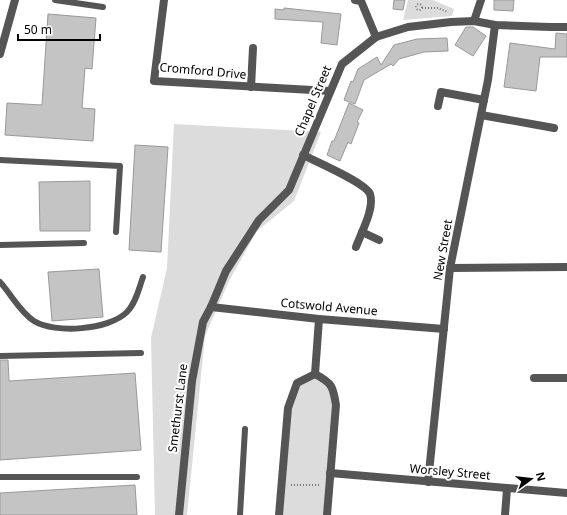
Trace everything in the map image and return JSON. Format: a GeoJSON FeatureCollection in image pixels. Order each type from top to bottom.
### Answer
{"type":"FeatureCollection","features":[{"type":"Feature","properties":{"kind":"street"},"geometry":{"type":"LineString","coordinates":[[0,54],[15,0]]}},
{"type":"Feature","properties":{"kind":"street","name":"Cromford Drive"},"geometry":{"type":"LineString","coordinates":[[164,0],[154,81],[330,91]]}},
{"type":"Feature","properties":{"kind":"street"},"geometry":{"type":"LineString","coordinates":[[359,0],[376,37]]}},
{"type":"Feature","properties":{"kind":"street"},"geometry":{"type":"LineString","coordinates":[[474,21],[481,0]]}},
{"type":"Feature","properties":{"kind":"street","name":"Chapel Street"},"geometry":{"type":"LineString","coordinates":[[211,307],[226,271],[259,220],[289,190],[342,64],[376,37],[408,27],[451,22],[474,21],[495,25],[567,27]]}},
{"type":"Feature","properties":{"kind":"street","name":"New Street"},"geometry":{"type":"LineString","coordinates":[[428,482],[450,268],[484,100],[495,25]]}},
{"type":"Feature","properties":{"kind":"street"},"geometry":{"type":"LineString","coordinates":[[251,87],[253,48]]}},
{"type":"Feature","properties":{"kind":"street"},"geometry":{"type":"LineString","coordinates":[[438,106],[441,92],[484,100]]}},
{"type":"Feature","properties":{"kind":"street"},"geometry":{"type":"LineString","coordinates":[[481,115],[554,128]]}},
{"type":"Feature","properties":{"kind":"street"},"geometry":{"type":"LineString","coordinates":[[303,155],[361,184],[370,193],[371,204],[369,215],[356,247]]}},
{"type":"Feature","properties":{"kind":"street"},"geometry":{"type":"LineString","coordinates":[[362,232],[379,240]]}},
{"type":"Feature","properties":{"kind":"street"},"geometry":{"type":"LineString","coordinates":[[450,268],[567,268]]}},
{"type":"Feature","properties":{"kind":"street","name":"Cotswold Avenue"},"geometry":{"type":"LineString","coordinates":[[211,307],[444,329]]}},
{"type":"Feature","properties":{"kind":"street","name":"Smethurst Lane"},"geometry":{"type":"LineString","coordinates":[[179,515],[192,381],[203,322],[211,307]]}},
{"type":"Feature","properties":{"kind":"street"},"geometry":{"type":"LineString","coordinates":[[315,374],[319,318]]}},
{"type":"Feature","properties":{"kind":"street"},"geometry":{"type":"LineString","coordinates":[[315,374],[326,380],[333,390],[336,405],[327,515]]}},
{"type":"Feature","properties":{"kind":"street"},"geometry":{"type":"LineString","coordinates":[[279,515],[288,408],[296,383],[315,374]]}},
{"type":"Feature","properties":{"kind":"street"},"geometry":{"type":"LineString","coordinates":[[534,378],[567,378]]}},
{"type":"Feature","properties":{"kind":"street","name":"Worsley Street"},"geometry":{"type":"LineString","coordinates":[[330,473],[567,493]]}},
{"type":"Feature","properties":{"kind":"street"},"geometry":{"type":"LineString","coordinates":[[505,515],[507,488]]}},
{"type":"Feature","properties":{"kind":"lane"},"geometry":{"type":"LineString","coordinates":[[55,0],[103,8]]}},
{"type":"Feature","properties":{"kind":"lane"},"geometry":{"type":"LineString","coordinates":[[0,160],[120,166],[116,232]]}},
{"type":"Feature","properties":{"kind":"lane"},"geometry":{"type":"LineString","coordinates":[[0,246],[84,243]]}},
{"type":"Feature","properties":{"kind":"lane"},"geometry":{"type":"LineString","coordinates":[[0,282],[9,291],[24,312],[33,320],[45,326],[80,328],[102,326],[116,321],[127,312],[134,302],[143,277]]}},
{"type":"Feature","properties":{"kind":"lane"},"geometry":{"type":"LineString","coordinates":[[0,356],[141,353]]}},
{"type":"Feature","properties":{"kind":"lane"},"geometry":{"type":"LineString","coordinates":[[240,515],[245,429]]}},
{"type":"Feature","properties":{"kind":"lane"},"geometry":{"type":"LineString","coordinates":[[0,477],[137,477]]}},
{"type":"Feature","properties":{"kind":"path"},"geometry":{"type":"LineString","coordinates":[[281,485],[329,485]]}},
{"type":"Feature","properties":{"kind":"shaded area"},"geometry":{"type":"Polygon","coordinates":[[[408,0],[433,0],[454,9],[452,16],[403,20],[408,0]]]}},
{"type":"Feature","properties":{"kind":"shaded area"},"geometry":{"type":"Polygon","coordinates":[[[174,124],[321,132],[294,201],[257,231],[229,281],[205,336],[187,515],[155,515],[151,338],[167,268],[174,124]]]}},
{"type":"Feature","properties":{"kind":"shaded area"},"geometry":{"type":"Polygon","coordinates":[[[315,374],[333,389],[328,515],[279,515],[288,408],[297,383],[315,374]]]}},
{"type":"Feature","properties":{"kind":"building"},"geometry":{"type":"Polygon","coordinates":[[[394,0],[405,0],[403,10],[393,9],[394,0]]]}},
{"type":"Feature","properties":{"kind":"building"},"geometry":{"type":"Polygon","coordinates":[[[494,0],[514,0],[513,11],[494,10],[494,0]]]}},
{"type":"Feature","properties":{"kind":"building"},"geometry":{"type":"Polygon","coordinates":[[[284,8],[341,14],[337,45],[321,43],[323,22],[275,19],[275,9],[284,10],[284,8]]]}},
{"type":"Feature","properties":{"kind":"building"},"geometry":{"type":"Polygon","coordinates":[[[48,14],[96,18],[92,69],[85,68],[82,108],[95,109],[93,141],[5,135],[7,103],[42,105],[48,14]]]}},
{"type":"Feature","properties":{"kind":"building"},"geometry":{"type":"Polygon","coordinates":[[[466,27],[473,27],[486,36],[473,56],[455,45],[466,27]]]}},
{"type":"Feature","properties":{"kind":"building"},"geometry":{"type":"Polygon","coordinates":[[[556,33],[567,34],[567,57],[540,57],[536,91],[504,87],[510,43],[555,49],[556,33]]]}},
{"type":"Feature","properties":{"kind":"building"},"geometry":{"type":"Polygon","coordinates":[[[447,38],[448,51],[424,52],[399,59],[393,66],[391,64],[364,80],[355,104],[344,100],[351,81],[353,82],[358,69],[377,57],[381,65],[394,45],[417,39],[447,38]]]}},
{"type":"Feature","properties":{"kind":"building"},"geometry":{"type":"Polygon","coordinates":[[[349,103],[363,110],[357,122],[359,123],[351,144],[348,142],[340,161],[327,155],[349,103]]]}},
{"type":"Feature","properties":{"kind":"building"},"geometry":{"type":"Polygon","coordinates":[[[135,145],[168,147],[161,252],[129,250],[135,145]]]}},
{"type":"Feature","properties":{"kind":"building"},"geometry":{"type":"Polygon","coordinates":[[[90,181],[90,231],[40,231],[39,182],[90,181]]]}},
{"type":"Feature","properties":{"kind":"building"},"geometry":{"type":"Polygon","coordinates":[[[99,269],[103,317],[52,321],[48,272],[99,269]]]}},
{"type":"Feature","properties":{"kind":"building"},"geometry":{"type":"Polygon","coordinates":[[[0,360],[8,360],[9,381],[135,373],[141,450],[0,460],[0,360]]]}},
{"type":"Feature","properties":{"kind":"building"},"geometry":{"type":"Polygon","coordinates":[[[135,485],[137,515],[0,515],[0,493],[135,485]]]}}]}
